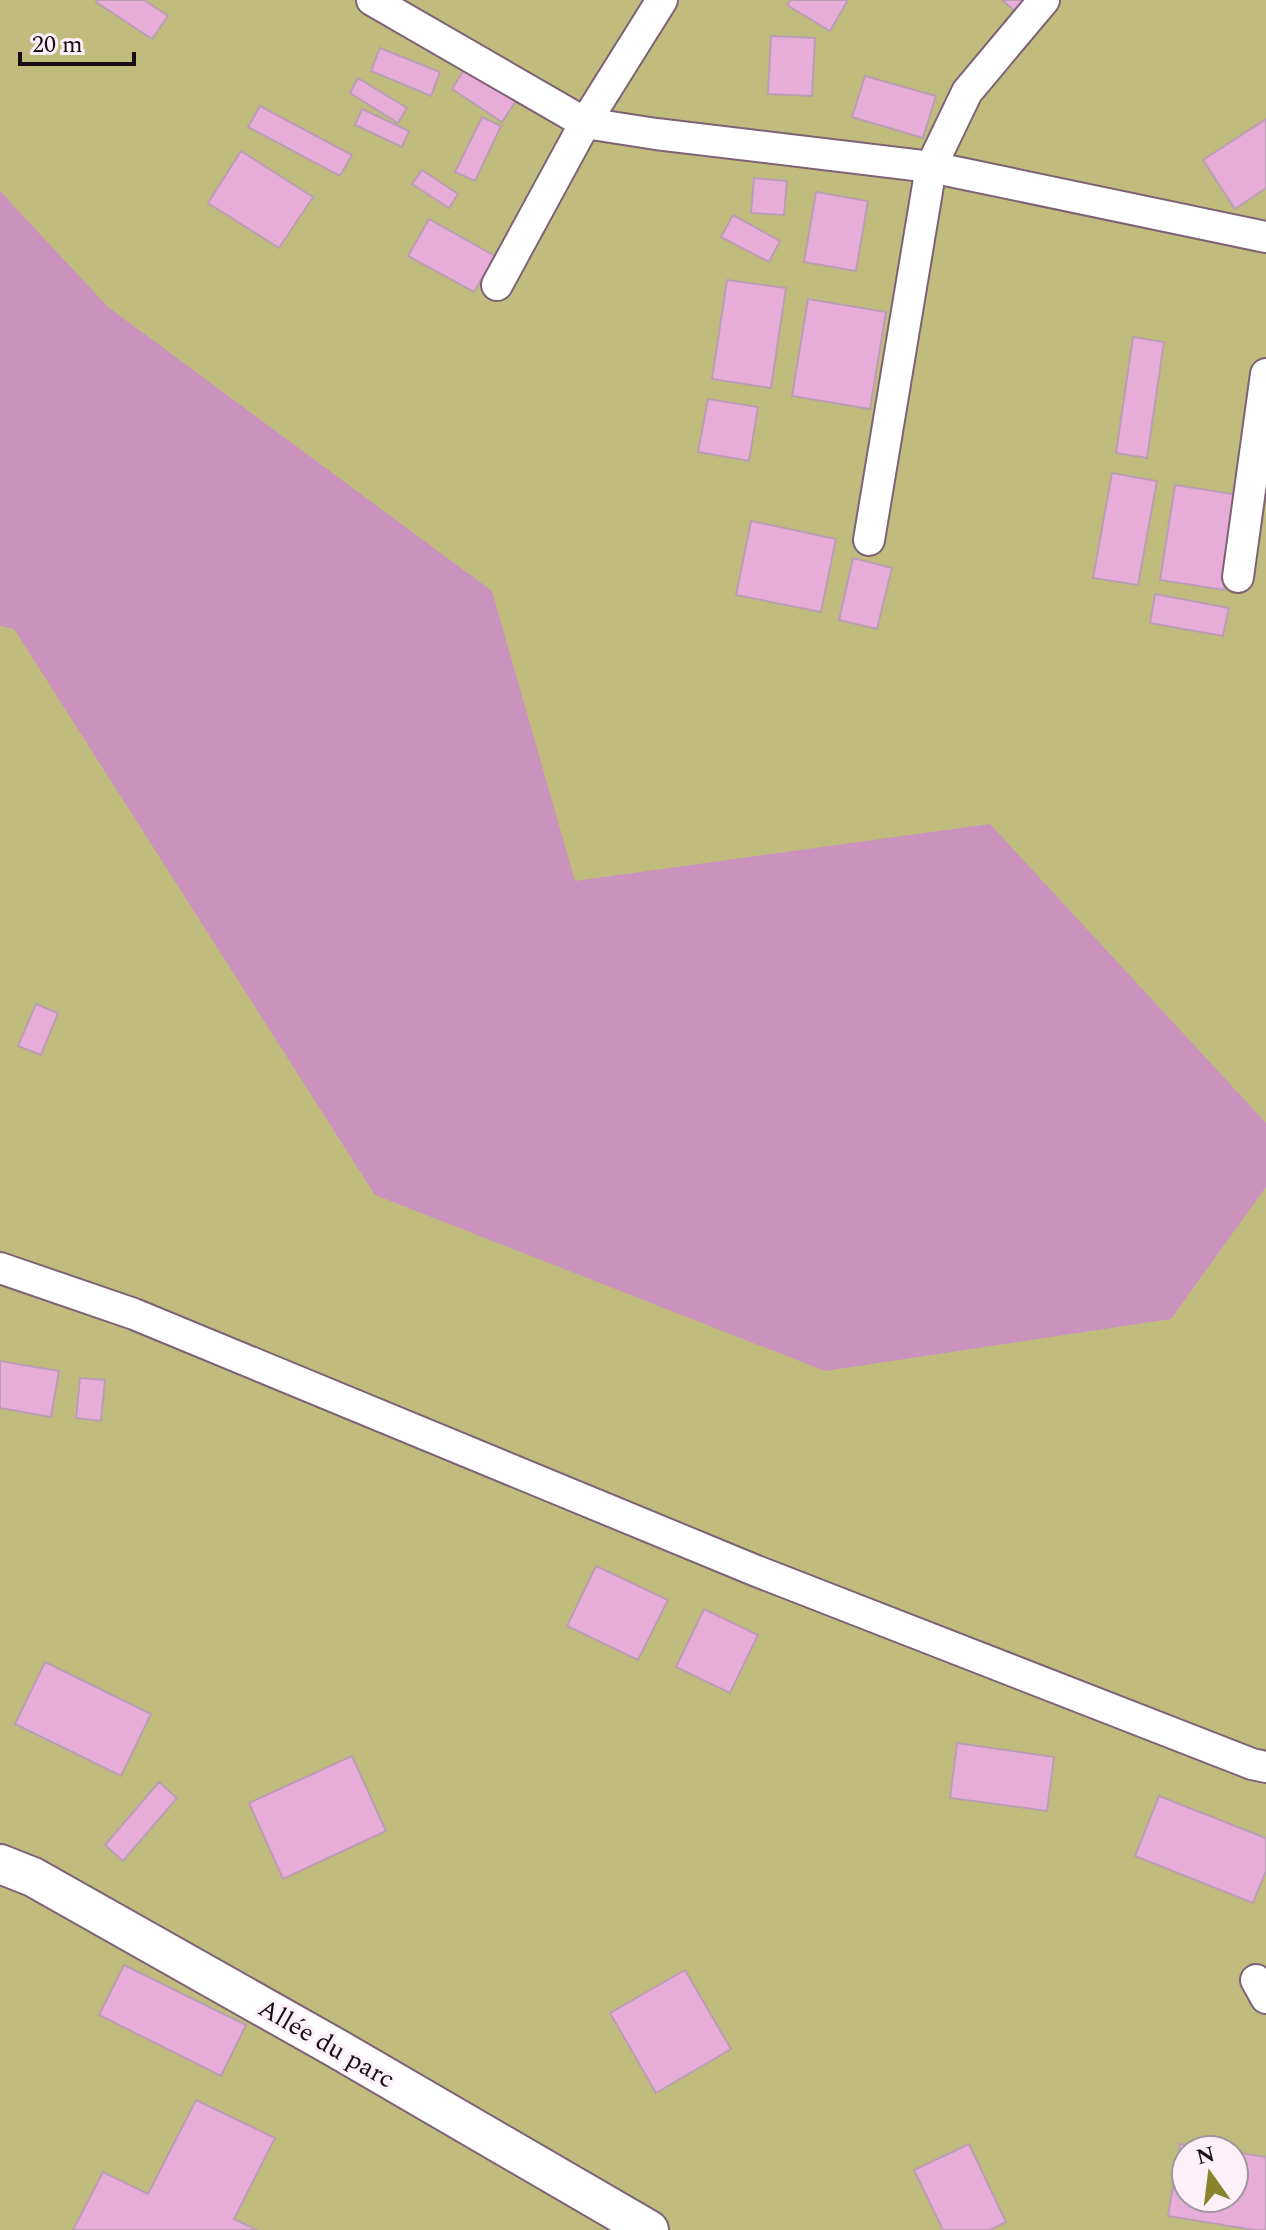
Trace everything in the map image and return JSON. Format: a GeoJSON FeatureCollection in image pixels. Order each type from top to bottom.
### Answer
{"type":"FeatureCollection","features":[{"type":"Feature","properties":{"kind":"street"},"geometry":{"type":"LineString","coordinates":[[372,0],[585,123],[931,167],[1266,237]]}},
{"type":"Feature","properties":{"kind":"street"},"geometry":{"type":"LineString","coordinates":[[497,285],[585,123],[662,0]]}},
{"type":"Feature","properties":{"kind":"street"},"geometry":{"type":"LineString","coordinates":[[869,540],[931,167],[967,92],[1044,0]]}},
{"type":"Feature","properties":{"kind":"street"},"geometry":{"type":"LineString","coordinates":[[1238,577],[1266,374]]}},
{"type":"Feature","properties":{"kind":"street"},"geometry":{"type":"LineString","coordinates":[[0,1268],[134,1314],[754,1570],[1266,1767]]}},
{"type":"Feature","properties":{"kind":"street","name":"Allée du parc"},"geometry":{"type":"LineString","coordinates":[[0,1864],[33,1877],[649,2230]]}},
{"type":"Feature","properties":{"kind":"shaded area"},"geometry":{"type":"Polygon","coordinates":[[[0,0],[1266,0],[1266,2230],[0,2230],[0,0]]]}},
{"type":"Feature","properties":{"kind":"shaded area"},"geometry":{"type":"Polygon","coordinates":[[[0,191],[108,307],[492,591],[575,881],[990,824],[1266,1123],[1266,1187],[1171,1319],[825,1371],[375,1195],[14,629],[0,626],[0,191]]]}},
{"type":"Feature","properties":{"kind":"building"},"geometry":{"type":"Polygon","coordinates":[[[97,0],[144,0],[168,16],[152,39],[97,0]]]}},
{"type":"Feature","properties":{"kind":"building"},"geometry":{"type":"Polygon","coordinates":[[[791,0],[848,0],[830,31],[787,5],[791,0]]]}},
{"type":"Feature","properties":{"kind":"building"},"geometry":{"type":"Polygon","coordinates":[[[1002,0],[1031,0],[1019,14],[1002,0]]]}},
{"type":"Feature","properties":{"kind":"building"},"geometry":{"type":"Polygon","coordinates":[[[771,36],[815,38],[812,96],[768,94],[771,36]]]}},
{"type":"Feature","properties":{"kind":"building"},"geometry":{"type":"Polygon","coordinates":[[[380,48],[440,72],[431,96],[371,71],[380,48]]]}},
{"type":"Feature","properties":{"kind":"building"},"geometry":{"type":"Polygon","coordinates":[[[467,65],[518,98],[502,122],[452,89],[467,65]]]}},
{"type":"Feature","properties":{"kind":"building"},"geometry":{"type":"Polygon","coordinates":[[[865,76],[936,96],[923,138],[852,117],[865,76]]]}},
{"type":"Feature","properties":{"kind":"building"},"geometry":{"type":"Polygon","coordinates":[[[358,78],[407,108],[398,123],[350,93],[358,78]]]}},
{"type":"Feature","properties":{"kind":"building"},"geometry":{"type":"Polygon","coordinates":[[[260,106],[352,155],[340,176],[248,127],[260,106]]]}},
{"type":"Feature","properties":{"kind":"building"},"geometry":{"type":"Polygon","coordinates":[[[362,109],[409,131],[402,147],[355,125],[362,109]]]}},
{"type":"Feature","properties":{"kind":"building"},"geometry":{"type":"Polygon","coordinates":[[[482,117],[501,126],[475,181],[455,172],[482,117]]]}},
{"type":"Feature","properties":{"kind":"building"},"geometry":{"type":"Polygon","coordinates":[[[1266,119],[1266,188],[1235,209],[1203,160],[1266,119]]]}},
{"type":"Feature","properties":{"kind":"building"},"geometry":{"type":"Polygon","coordinates":[[[241,151],[313,197],[279,248],[208,203],[241,151]]]}},
{"type":"Feature","properties":{"kind":"building"},"geometry":{"type":"Polygon","coordinates":[[[422,170],[458,194],[449,208],[412,184],[422,170]]]}},
{"type":"Feature","properties":{"kind":"building"},"geometry":{"type":"Polygon","coordinates":[[[754,178],[787,181],[784,215],[751,213],[754,178]]]}},
{"type":"Feature","properties":{"kind":"building"},"geometry":{"type":"Polygon","coordinates":[[[816,192],[868,201],[856,271],[804,262],[816,192]]]}},
{"type":"Feature","properties":{"kind":"building"},"geometry":{"type":"Polygon","coordinates":[[[733,215],[780,241],[769,262],[721,237],[733,215]]]}},
{"type":"Feature","properties":{"kind":"building"},"geometry":{"type":"Polygon","coordinates":[[[429,219],[495,256],[474,292],[408,256],[429,219]]]}},
{"type":"Feature","properties":{"kind":"building"},"geometry":{"type":"Polygon","coordinates":[[[727,280],[786,288],[771,388],[712,379],[727,280]]]}},
{"type":"Feature","properties":{"kind":"building"},"geometry":{"type":"Polygon","coordinates":[[[808,299],[886,312],[870,409],[792,396],[808,299]]]}},
{"type":"Feature","properties":{"kind":"building"},"geometry":{"type":"Polygon","coordinates":[[[1133,337],[1164,342],[1147,458],[1116,453],[1133,337]]]}},
{"type":"Feature","properties":{"kind":"building"},"geometry":{"type":"Polygon","coordinates":[[[708,399],[758,407],[749,461],[698,452],[708,399]]]}},
{"type":"Feature","properties":{"kind":"building"},"geometry":{"type":"Polygon","coordinates":[[[1112,473],[1157,481],[1138,585],[1093,578],[1112,473]]]}},
{"type":"Feature","properties":{"kind":"building"},"geometry":{"type":"Polygon","coordinates":[[[1175,485],[1239,495],[1224,590],[1160,580],[1175,485]]]}},
{"type":"Feature","properties":{"kind":"building"},"geometry":{"type":"Polygon","coordinates":[[[751,521],[836,539],[821,612],[736,595],[751,521]]]}},
{"type":"Feature","properties":{"kind":"building"},"geometry":{"type":"Polygon","coordinates":[[[853,558],[892,568],[877,629],[839,620],[853,558]]]}},
{"type":"Feature","properties":{"kind":"building"},"geometry":{"type":"Polygon","coordinates":[[[1155,594],[1229,608],[1223,636],[1150,623],[1155,594]]]}},
{"type":"Feature","properties":{"kind":"building"},"geometry":{"type":"Polygon","coordinates":[[[36,1004],[58,1013],[41,1055],[18,1046],[36,1004]]]}},
{"type":"Feature","properties":{"kind":"building"},"geometry":{"type":"Polygon","coordinates":[[[0,1361],[59,1371],[51,1417],[0,1408],[0,1361]]]}},
{"type":"Feature","properties":{"kind":"building"},"geometry":{"type":"Polygon","coordinates":[[[80,1378],[105,1380],[101,1421],[76,1418],[80,1378]]]}},
{"type":"Feature","properties":{"kind":"building"},"geometry":{"type":"Polygon","coordinates":[[[596,1566],[668,1600],[638,1660],[567,1626],[596,1566]]]}},
{"type":"Feature","properties":{"kind":"building"},"geometry":{"type":"Polygon","coordinates":[[[704,1609],[758,1635],[730,1693],[676,1667],[704,1609]]]}},
{"type":"Feature","properties":{"kind":"building"},"geometry":{"type":"Polygon","coordinates":[[[45,1662],[151,1714],[121,1776],[15,1724],[45,1662]]]}},
{"type":"Feature","properties":{"kind":"building"},"geometry":{"type":"Polygon","coordinates":[[[957,1743],[1054,1757],[1047,1811],[950,1798],[957,1743]]]}},
{"type":"Feature","properties":{"kind":"building"},"geometry":{"type":"Polygon","coordinates":[[[352,1756],[386,1831],[283,1879],[249,1803],[352,1756]]]}},
{"type":"Feature","properties":{"kind":"building"},"geometry":{"type":"Polygon","coordinates":[[[159,1782],[177,1798],[123,1861],[105,1845],[159,1782]]]}},
{"type":"Feature","properties":{"kind":"building"},"geometry":{"type":"Polygon","coordinates":[[[1159,1796],[1266,1838],[1266,1871],[1253,1903],[1135,1856],[1159,1796]]]}},
{"type":"Feature","properties":{"kind":"building"},"geometry":{"type":"Polygon","coordinates":[[[124,1965],[246,2025],[221,2076],[99,2015],[124,1965]]]}},
{"type":"Feature","properties":{"kind":"building"},"geometry":{"type":"Polygon","coordinates":[[[685,1970],[731,2049],[656,2093],[610,2013],[685,1970]]]}},
{"type":"Feature","properties":{"kind":"building"},"geometry":{"type":"Polygon","coordinates":[[[196,2100],[275,2138],[234,2219],[257,2230],[73,2230],[103,2172],[148,2194],[196,2100]]]}},
{"type":"Feature","properties":{"kind":"building"},"geometry":{"type":"Polygon","coordinates":[[[969,2144],[1006,2222],[990,2230],[943,2230],[914,2170],[969,2144]]]}},
{"type":"Feature","properties":{"kind":"building"},"geometry":{"type":"Polygon","coordinates":[[[1250,2154],[1266,2157],[1266,2230],[1168,2216],[1170,2204],[1170,2214],[1250,2214],[1250,2154]]]}}]}
